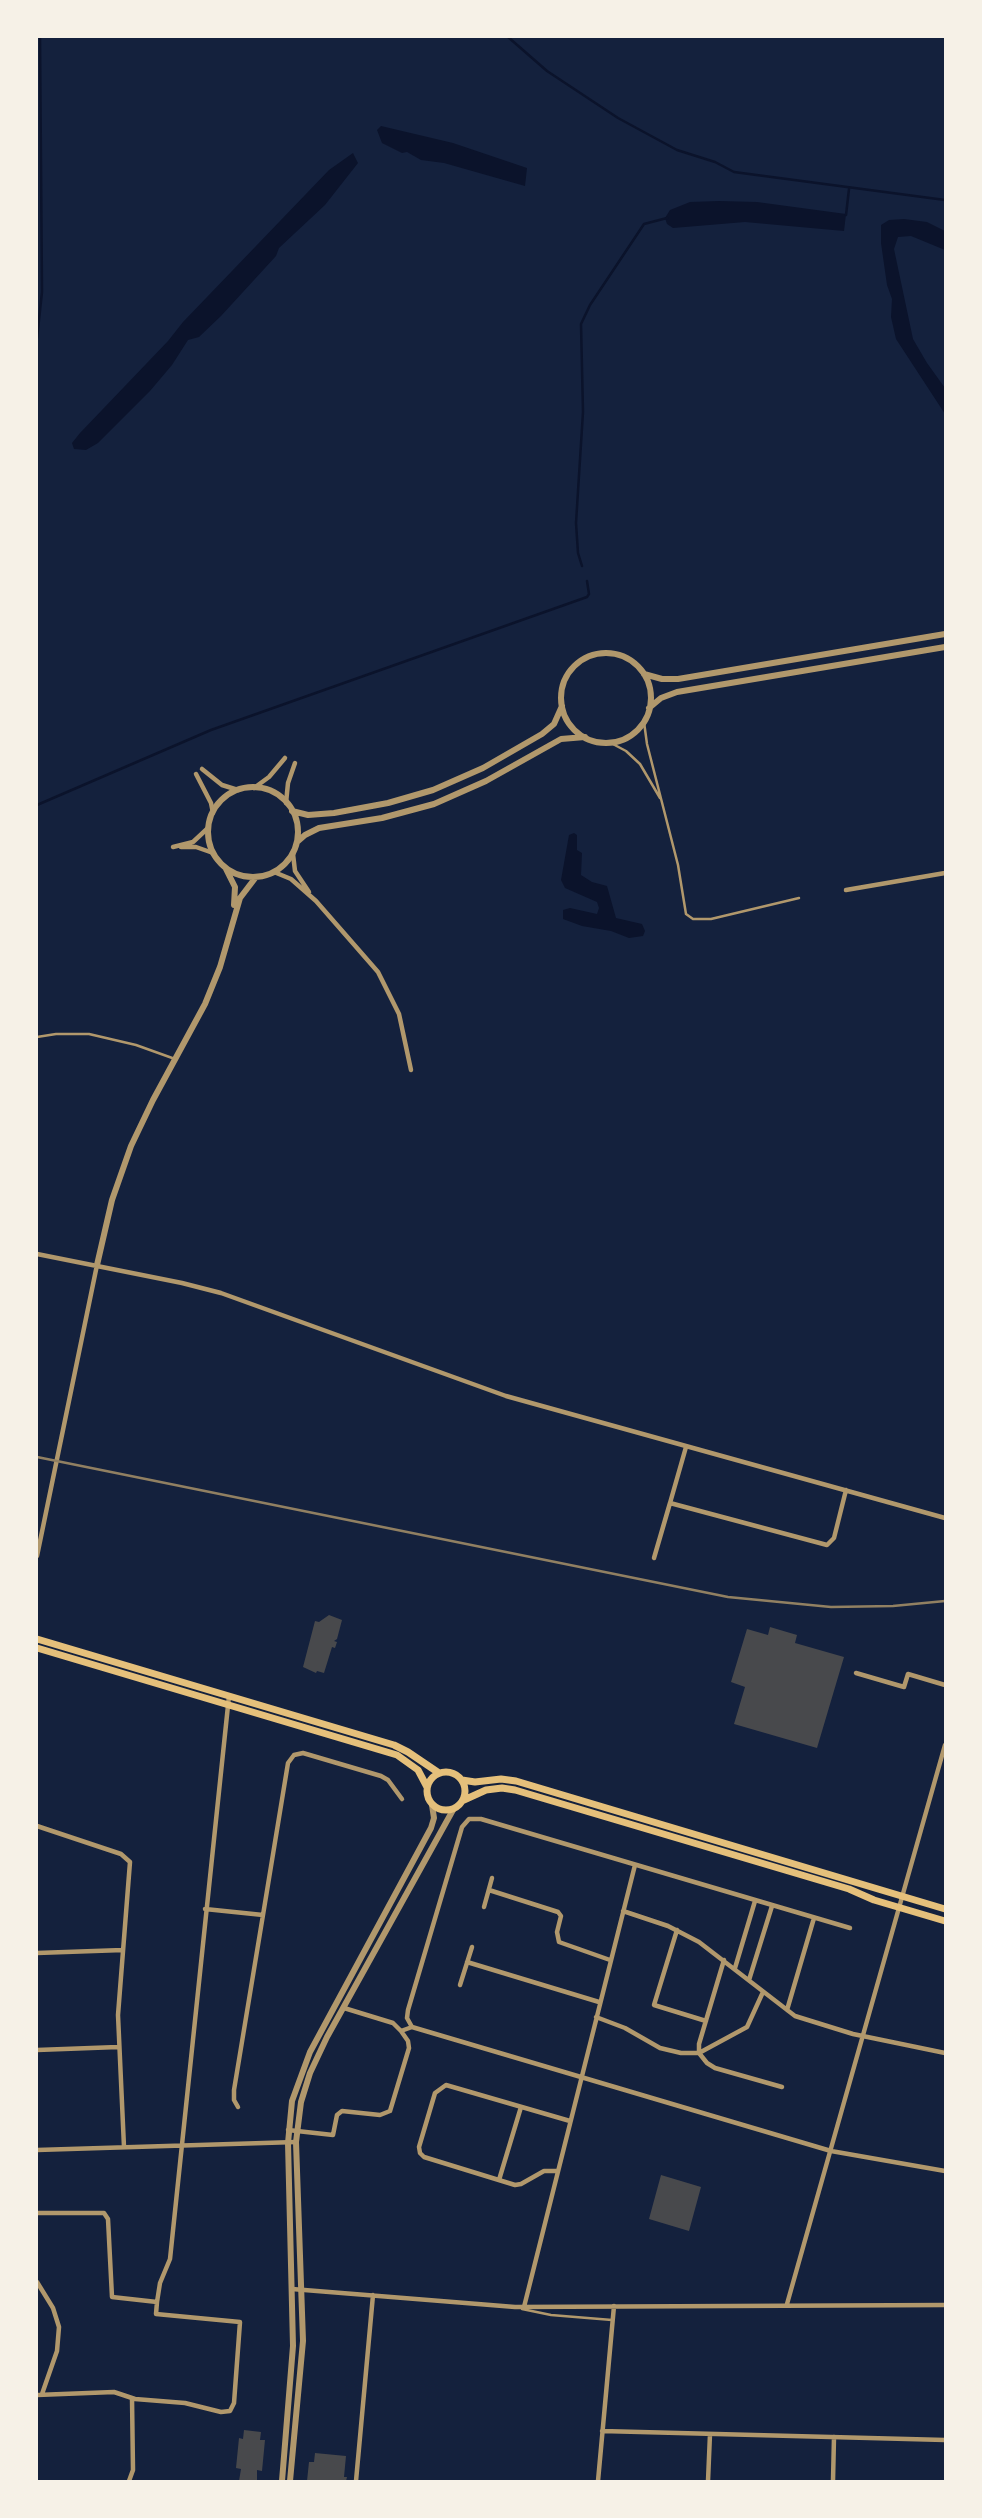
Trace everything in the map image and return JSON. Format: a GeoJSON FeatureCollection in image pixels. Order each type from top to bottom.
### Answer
{"type":"FeatureCollection","features":[{"type":"Feature","properties":{"kind":"main road"},"geometry":{"type":"LineString","coordinates":[[37,1639],[397,1755],[418,1770],[432,1805],[440,1810],[453,1810],[464,1800],[486,1790],[515,1790],[855,1891],[899,1908],[945,1921]]}},
{"type":"Feature","properties":{"kind":"main road"},"geometry":{"type":"LineString","coordinates":[[37,1648],[394,1745],[439,1773],[452,1773],[462,1780],[516,1781],[945,1909]]}},
{"type":"Feature","properties":{"kind":"main road"},"geometry":{"type":"LineString","coordinates":[[427,1787],[439,1773]]}},
{"type":"Feature","properties":{"kind":"main road"},"geometry":{"type":"LineString","coordinates":[[462,1780],[466,1789],[464,1800]]}},
{"type":"Feature","properties":{"kind":"street"},"geometry":{"type":"LineString","coordinates":[[644,674],[662,679],[678,679],[945,634]]}},
{"type":"Feature","properties":{"kind":"street"},"geometry":{"type":"LineString","coordinates":[[649,708],[661,698],[677,692],[945,647]]}},
{"type":"Feature","properties":{"kind":"street"},"geometry":{"type":"LineString","coordinates":[[292,811],[314,815],[402,800],[441,787],[501,758],[547,731],[557,721],[567,676],[576,664],[590,656],[605,653],[620,655],[634,663],[644,674],[650,691],[649,708],[644,722],[626,738],[610,742],[598,742],[585,737],[569,723],[562,706]]}},
{"type":"Feature","properties":{"kind":"street"},"geometry":{"type":"LineString","coordinates":[[297,842],[319,828],[382,818],[434,804],[486,781],[561,739],[585,737]]}},
{"type":"Feature","properties":{"kind":"street"},"geometry":{"type":"LineString","coordinates":[[254,788],[269,777],[285,758]]}},
{"type":"Feature","properties":{"kind":"street"},"geometry":{"type":"LineString","coordinates":[[286,803],[288,783],[295,762]]}},
{"type":"Feature","properties":{"kind":"street"},"geometry":{"type":"LineString","coordinates":[[202,769],[222,785],[238,790],[254,788],[274,792],[292,811],[298,826],[293,854],[286,864],[274,872],[256,877],[241,876],[225,867]]}},
{"type":"Feature","properties":{"kind":"street"},"geometry":{"type":"LineString","coordinates":[[196,774],[211,803],[213,813]]}},
{"type":"Feature","properties":{"kind":"street"},"geometry":{"type":"LineString","coordinates":[[213,853],[196,847],[173,847],[193,842],[208,828],[221,801],[238,790]]}},
{"type":"Feature","properties":{"kind":"street"},"geometry":{"type":"LineString","coordinates":[[208,828],[213,853],[225,867],[235,891],[232,921]]}},
{"type":"Feature","properties":{"kind":"street"},"geometry":{"type":"LineString","coordinates":[[293,854],[295,872],[316,901]]}},
{"type":"Feature","properties":{"kind":"street"},"geometry":{"type":"LineString","coordinates":[[274,872],[291,879],[316,901],[367,957],[388,987],[403,1025],[411,1070]]}},
{"type":"Feature","properties":{"kind":"street"},"geometry":{"type":"LineString","coordinates":[[846,890],[945,873]]}},
{"type":"Feature","properties":{"kind":"street"},"geometry":{"type":"LineString","coordinates":[[37,1556],[106,1221],[124,1164],[143,1119],[211,990],[242,893],[256,877]]}},
{"type":"Feature","properties":{"kind":"street"},"geometry":{"type":"LineString","coordinates":[[37,1254],[182,1283],[234,1297],[506,1396],[945,1518]]}},
{"type":"Feature","properties":{"kind":"street"},"geometry":{"type":"LineString","coordinates":[[654,1558],[686,1447]]}},
{"type":"Feature","properties":{"kind":"street"},"geometry":{"type":"LineString","coordinates":[[670,1503],[827,1545],[834,1538],[846,1490]]}},
{"type":"Feature","properties":{"kind":"street"},"geometry":{"type":"LineString","coordinates":[[856,1673],[904,1687],[908,1674],[945,1685]]}},
{"type":"Feature","properties":{"kind":"street"},"geometry":{"type":"LineString","coordinates":[[37,2282],[53,2308],[59,2327],[57,2351],[40,2394],[114,2392],[132,2398],[185,2403],[221,2412],[233,2407],[240,2322],[156,2314],[160,2283],[170,2259],[228,1700]]}},
{"type":"Feature","properties":{"kind":"street"},"geometry":{"type":"LineString","coordinates":[[788,2304],[945,1745]]}},
{"type":"Feature","properties":{"kind":"street"},"geometry":{"type":"LineString","coordinates":[[238,2107],[234,2100],[234,2090],[291,1757],[303,1753],[382,1776],[402,1799]]}},
{"type":"Feature","properties":{"kind":"street"},"geometry":{"type":"LineString","coordinates":[[282,2481],[293,2355],[288,2143],[292,2101],[306,2059],[431,1828],[434,1818],[432,1805]]}},
{"type":"Feature","properties":{"kind":"street"},"geometry":{"type":"LineString","coordinates":[[290,2481],[302,2351],[296,2142],[301,2102],[310,2073],[453,1810]]}},
{"type":"Feature","properties":{"kind":"street"},"geometry":{"type":"LineString","coordinates":[[412,2027],[407,2018],[408,2010],[462,1827],[469,1819],[481,1819],[850,1928]]}},
{"type":"Feature","properties":{"kind":"street"},"geometry":{"type":"LineString","coordinates":[[37,1826],[128,1858],[131,1866],[118,2015],[124,2147]]}},
{"type":"Feature","properties":{"kind":"street"},"geometry":{"type":"LineString","coordinates":[[524,2307],[635,1865]]}},
{"type":"Feature","properties":{"kind":"street"},"geometry":{"type":"LineString","coordinates":[[484,1907],[492,1878]]}},
{"type":"Feature","properties":{"kind":"street"},"geometry":{"type":"LineString","coordinates":[[489,1890],[558,1912],[561,1916],[557,1932],[559,1942],[610,1960]]}},
{"type":"Feature","properties":{"kind":"street"},"geometry":{"type":"LineString","coordinates":[[735,1968],[755,1900]]}},
{"type":"Feature","properties":{"kind":"street"},"geometry":{"type":"LineString","coordinates":[[749,1980],[772,1906]]}},
{"type":"Feature","properties":{"kind":"street"},"geometry":{"type":"LineString","coordinates":[[205,1909],[263,1915]]}},
{"type":"Feature","properties":{"kind":"street"},"geometry":{"type":"LineString","coordinates":[[623,1911],[677,1930],[724,1960],[799,2018],[945,2053]]}},
{"type":"Feature","properties":{"kind":"street"},"geometry":{"type":"LineString","coordinates":[[787,2010],[814,1918]]}},
{"type":"Feature","properties":{"kind":"street"},"geometry":{"type":"LineString","coordinates":[[677,1930],[654,2005],[706,2021]]}},
{"type":"Feature","properties":{"kind":"street"},"geometry":{"type":"LineString","coordinates":[[460,1985],[472,1947]]}},
{"type":"Feature","properties":{"kind":"street"},"geometry":{"type":"LineString","coordinates":[[37,1953],[123,1950]]}},
{"type":"Feature","properties":{"kind":"street"},"geometry":{"type":"LineString","coordinates":[[699,2053],[724,1960]]}},
{"type":"Feature","properties":{"kind":"street"},"geometry":{"type":"LineString","coordinates":[[467,1962],[600,2002]]}},
{"type":"Feature","properties":{"kind":"street"},"geometry":{"type":"LineString","coordinates":[[596,2017],[625,2028],[660,2048],[681,2053],[699,2053],[747,2027],[763,1992]]}},
{"type":"Feature","properties":{"kind":"street"},"geometry":{"type":"LineString","coordinates":[[288,2130],[333,2136],[337,2115],[342,2110],[380,2115],[390,2111],[409,2048],[408,2041],[393,2023],[344,2008]]}},
{"type":"Feature","properties":{"kind":"street"},"geometry":{"type":"LineString","coordinates":[[401,2031],[412,2027],[831,2151],[945,2171]]}},
{"type":"Feature","properties":{"kind":"street"},"geometry":{"type":"LineString","coordinates":[[37,2050],[118,2047]]}},
{"type":"Feature","properties":{"kind":"street"},"geometry":{"type":"LineString","coordinates":[[699,2053],[715,2068],[782,2087]]}},
{"type":"Feature","properties":{"kind":"street"},"geometry":{"type":"LineString","coordinates":[[557,2171],[544,2171],[521,2184],[424,2157],[419,2149],[435,2093],[443,2086],[570,2121]]}},
{"type":"Feature","properties":{"kind":"street"},"geometry":{"type":"LineString","coordinates":[[499,2180],[521,2107]]}},
{"type":"Feature","properties":{"kind":"street"},"geometry":{"type":"LineString","coordinates":[[37,2150],[296,2142]]}},
{"type":"Feature","properties":{"kind":"street"},"geometry":{"type":"LineString","coordinates":[[37,2213],[104,2213],[108,2219],[112,2297],[157,2302]]}},
{"type":"Feature","properties":{"kind":"street"},"geometry":{"type":"LineString","coordinates":[[292,2289],[515,2307],[945,2305]]}},
{"type":"Feature","properties":{"kind":"street"},"geometry":{"type":"LineString","coordinates":[[356,2481],[373,2295]]}},
{"type":"Feature","properties":{"kind":"street"},"geometry":{"type":"LineString","coordinates":[[598,2481],[614,2306]]}},
{"type":"Feature","properties":{"kind":"street"},"geometry":{"type":"LineString","coordinates":[[129,2481],[133,2470],[132,2398]]}},
{"type":"Feature","properties":{"kind":"street"},"geometry":{"type":"LineString","coordinates":[[602,2431],[945,2440]]}},
{"type":"Feature","properties":{"kind":"street"},"geometry":{"type":"LineString","coordinates":[[708,2481],[710,2434]]}},
{"type":"Feature","properties":{"kind":"street"},"geometry":{"type":"LineString","coordinates":[[833,2481],[834,2437]]}},
{"type":"Feature","properties":{"kind":"lane"},"geometry":{"type":"LineString","coordinates":[[644,722],[647,744],[678,865],[684,909],[689,917],[698,920],[711,919],[799,898]]}},
{"type":"Feature","properties":{"kind":"lane"},"geometry":{"type":"LineString","coordinates":[[610,742],[626,751],[640,764],[663,804]]}},
{"type":"Feature","properties":{"kind":"lane"},"geometry":{"type":"LineString","coordinates":[[37,1037],[89,1034],[128,1043],[175,1059]]}},
{"type":"Feature","properties":{"kind":"lane"},"geometry":{"type":"LineString","coordinates":[[515,2307],[541,2314],[613,2320]]}},
{"type":"Feature","properties":{"kind":"water"},"geometry":{"type":"Polygon","coordinates":[[[381,126],[453,143],[527,168],[525,186],[444,163],[421,160],[407,152],[402,153],[382,143],[377,130],[381,126]]]}},
{"type":"Feature","properties":{"kind":"water"},"geometry":{"type":"Polygon","coordinates":[[[353,153],[358,163],[325,205],[279,248],[276,256],[221,316],[199,337],[188,340],[172,365],[150,391],[98,443],[86,450],[74,449],[72,443],[80,433],[183,322],[329,170],[353,153]]]}},
{"type":"Feature","properties":{"kind":"water"},"geometry":{"type":"Polygon","coordinates":[[[690,202],[757,202],[846,214],[844,231],[745,222],[673,228],[667,224],[665,218],[670,210],[690,202]]]}},
{"type":"Feature","properties":{"kind":"water"},"geometry":{"type":"Polygon","coordinates":[[[889,220],[927,222],[945,231],[945,250],[911,236],[898,237],[894,249],[913,339],[945,388],[945,414],[896,339],[891,317],[892,299],[887,285],[881,225],[889,220]]]}},
{"type":"Feature","properties":{"kind":"water"},"geometry":{"type":"Polygon","coordinates":[[[569,835],[577,835],[577,850],[582,853],[581,875],[592,882],[607,886],[616,918],[642,924],[645,931],[643,936],[629,938],[563,919],[563,910],[570,908],[597,914],[599,908],[597,902],[565,888],[561,880],[569,835]]]}},
{"type":"Feature","properties":{"kind":"building"},"geometry":{"type":"Polygon","coordinates":[[[329,1615],[342,1620],[334,1641],[337,1642],[335,1648],[332,1647],[324,1673],[316,1673],[303,1667],[315,1621],[319,1622],[329,1615]]]}},
{"type":"Feature","properties":{"kind":"building"},"geometry":{"type":"Polygon","coordinates":[[[770,1627],[797,1635],[795,1643],[844,1657],[817,1748],[734,1724],[745,1687],[731,1682],[747,1629],[768,1635],[770,1627]]]}},
{"type":"Feature","properties":{"kind":"building"},"geometry":{"type":"Polygon","coordinates":[[[661,2175],[701,2187],[689,2231],[649,2219],[661,2175]]]}},
{"type":"Feature","properties":{"kind":"building"},"geometry":{"type":"Polygon","coordinates":[[[244,2430],[261,2432],[260,2440],[265,2440],[262,2471],[257,2470],[257,2481],[239,2481],[241,2469],[236,2468],[239,2438],[243,2439],[244,2430]]]}},
{"type":"Feature","properties":{"kind":"building"},"geometry":{"type":"Polygon","coordinates":[[[315,2453],[346,2456],[346,2481],[307,2481],[309,2462],[314,2462],[315,2453]]]}},
{"type":"Feature","properties":{"kind":"waterway"},"geometry":{"type":"LineString","coordinates":[[37,338],[42,292],[40,37]]}},
{"type":"Feature","properties":{"kind":"waterway"},"geometry":{"type":"LineString","coordinates":[[508,37],[547,71],[618,118],[677,150],[715,162],[734,172],[945,200]]}},
{"type":"Feature","properties":{"kind":"waterway"},"geometry":{"type":"LineString","coordinates":[[846,215],[849,189]]}},
{"type":"Feature","properties":{"kind":"waterway"},"geometry":{"type":"LineString","coordinates":[[582,566],[578,553],[576,523],[583,412],[581,324],[590,305],[644,224],[667,218]]}},
{"type":"Feature","properties":{"kind":"waterway"},"geometry":{"type":"LineString","coordinates":[[37,805],[211,730],[587,597],[587,581]]}},
{"type":"Feature","properties":{"kind":"railway"},"geometry":{"type":"LineString","coordinates":[[37,1457],[728,1597],[831,1607],[893,1606],[945,1601]]}}]}
